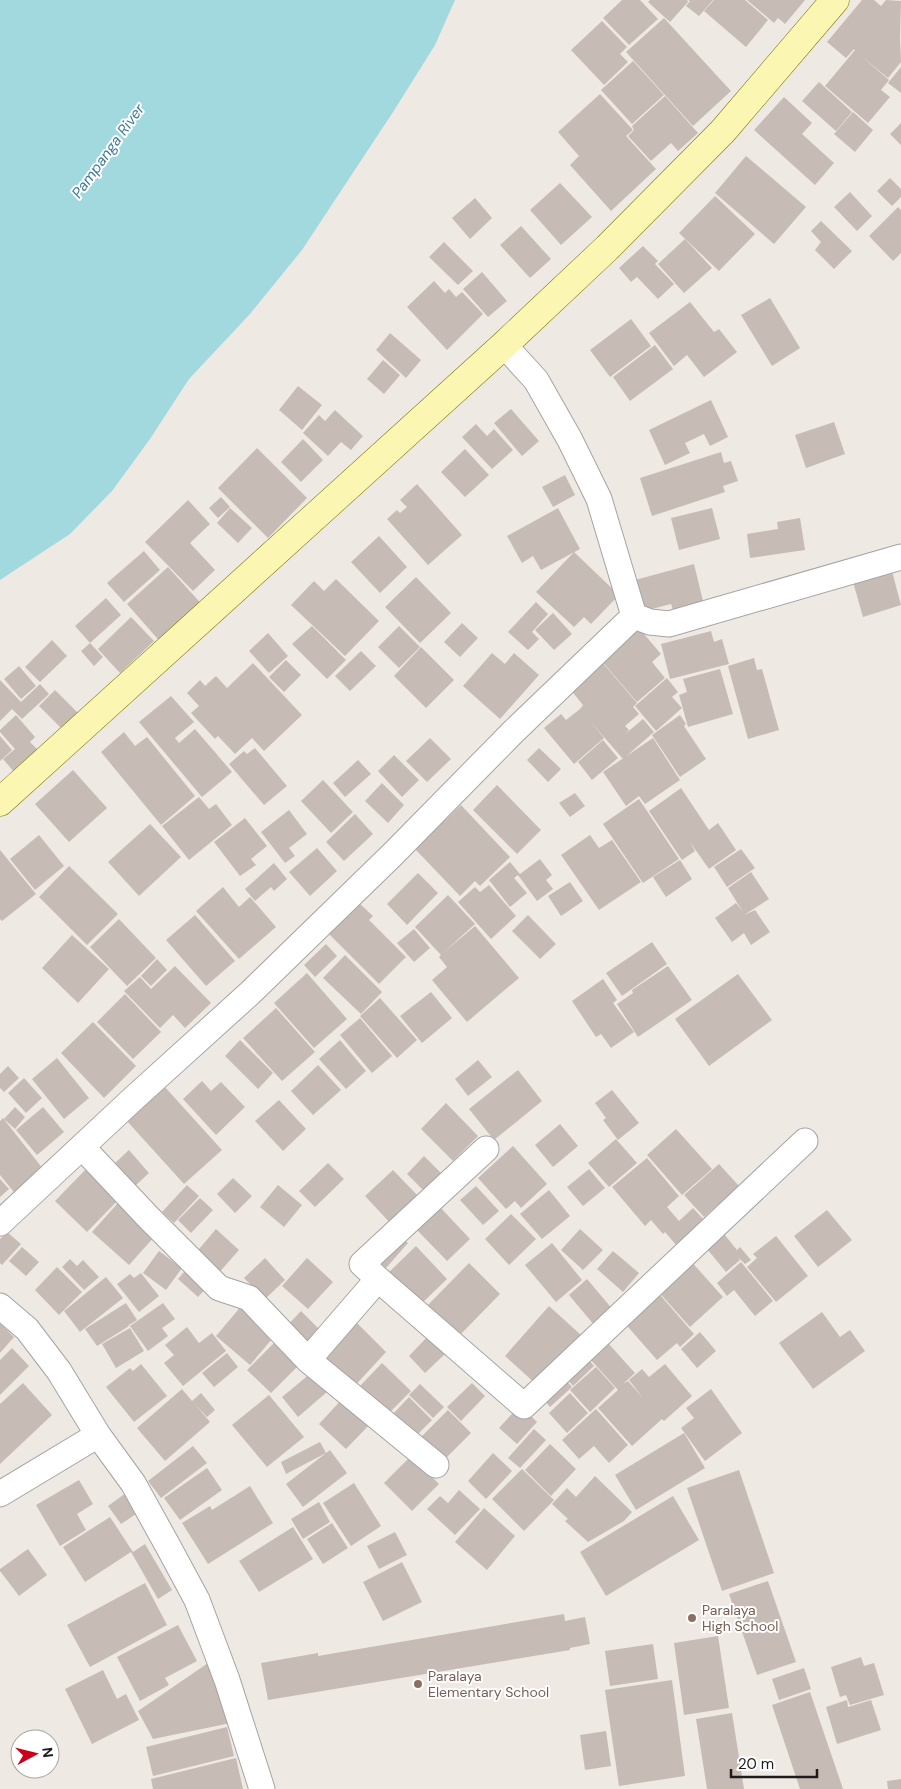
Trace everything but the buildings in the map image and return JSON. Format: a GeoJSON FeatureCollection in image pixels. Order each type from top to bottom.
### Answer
{"type":"FeatureCollection","features":[{"type":"Feature","properties":{"kind":"street"},"geometry":{"type":"LineString","coordinates":[[0,802],[504,345],[607,248],[723,131],[835,0]]}},
{"type":"Feature","properties":{"kind":"street"},"geometry":{"type":"LineString","coordinates":[[504,345],[536,380],[570,440],[599,499],[634,616]]}},
{"type":"Feature","properties":{"kind":"street"},"geometry":{"type":"LineString","coordinates":[[634,616],[650,622],[670,624],[901,557]]}},
{"type":"Feature","properties":{"kind":"street"},"geometry":{"type":"LineString","coordinates":[[0,1223],[250,993],[393,854],[513,732],[634,616]]}},
{"type":"Feature","properties":{"kind":"street"},"geometry":{"type":"LineString","coordinates":[[486,1149],[362,1264],[524,1406],[806,1141]]}},
{"type":"Feature","properties":{"kind":"street"},"geometry":{"type":"LineString","coordinates":[[82,1147],[219,1288],[249,1298],[308,1360],[436,1466]]}},
{"type":"Feature","properties":{"kind":"street"},"geometry":{"type":"LineString","coordinates":[[308,1360],[378,1279]]}},
{"type":"Feature","properties":{"kind":"street"},"geometry":{"type":"LineString","coordinates":[[0,1306],[27,1329],[59,1371],[98,1435],[133,1482],[197,1600],[262,1789]]}},
{"type":"Feature","properties":{"kind":"street"},"geometry":{"type":"LineString","coordinates":[[0,1494],[98,1435]]}},
{"type":"Feature","properties":{"kind":"water","name":"Pampanga River"},"geometry":{"type":"Polygon","coordinates":[[[0,0],[455,0],[435,45],[302,250],[250,314],[189,379],[150,439],[112,491],[70,534],[0,580],[0,0]]]}},
{"type":"Feature","properties":{"kind":"place","name":"Paralaya High School"},"geometry":{"type":"Point","coordinates":[692,1618]}},
{"type":"Feature","properties":{"kind":"place","name":"Paralaya Elementary School"},"geometry":{"type":"Point","coordinates":[418,1684]}}]}
